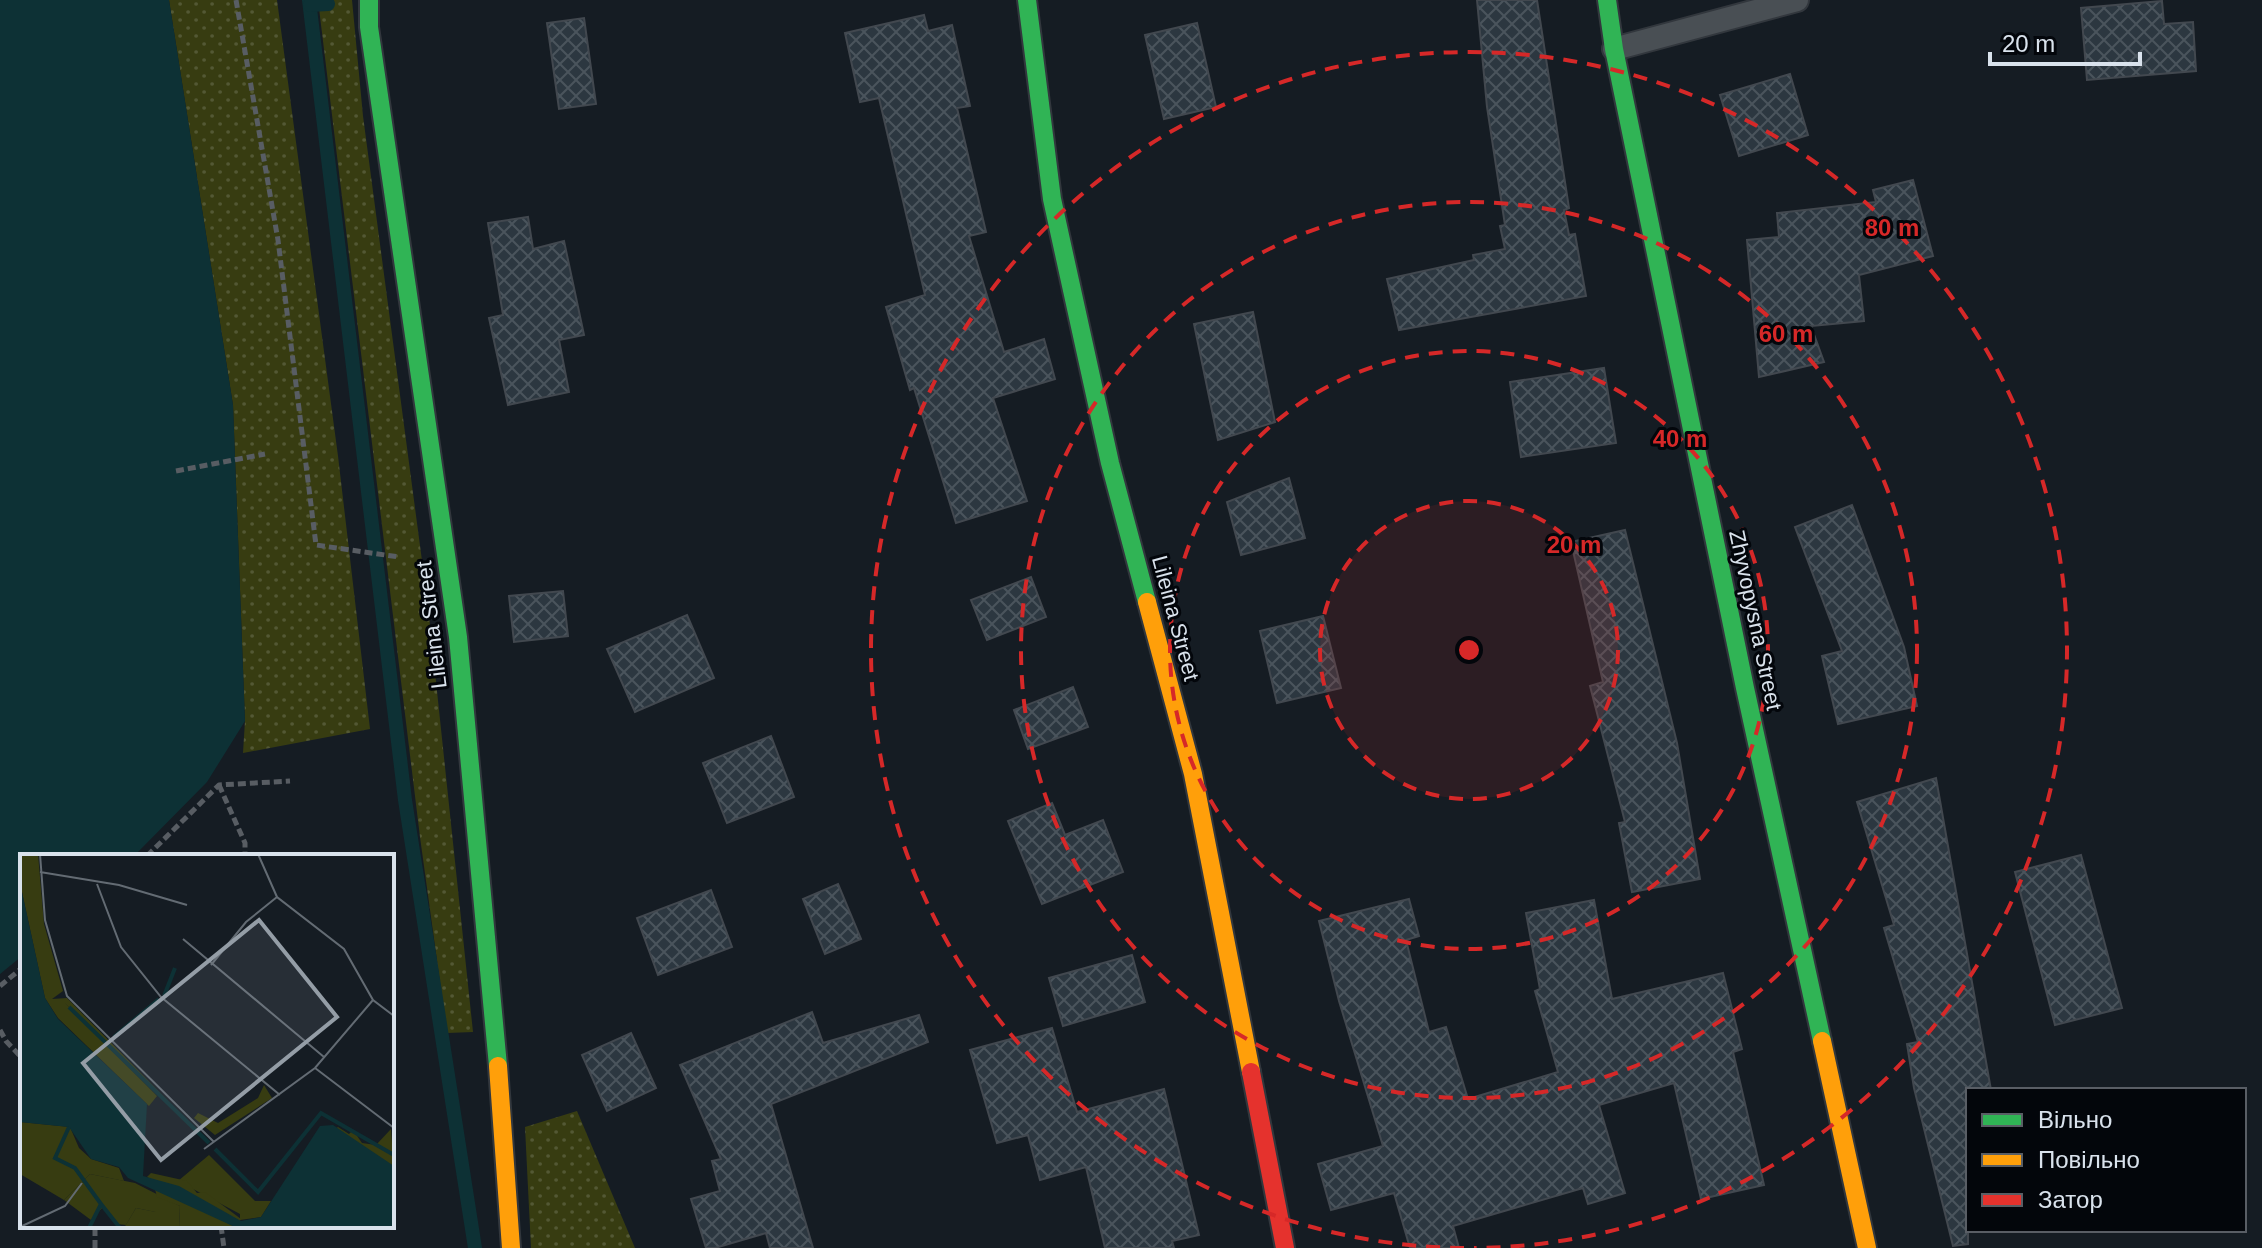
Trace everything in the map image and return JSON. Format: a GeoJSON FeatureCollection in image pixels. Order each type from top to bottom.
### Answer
{"type":"FeatureCollection","features":[{"type":"Feature","properties":{"kind":"street","name":"Lileina Street"},"geometry":{"type":"LineString","coordinates":[[369,0],[369,27],[458,637],[494,1016],[511,1248]]}},
{"type":"Feature","properties":{"kind":"street","name":"Lileina Street"},"geometry":{"type":"LineString","coordinates":[[1027,0],[1052,199],[1110,463],[1193,774],[1285,1248]]}},
{"type":"Feature","properties":{"kind":"street","name":"Zhyvopysna Street"},"geometry":{"type":"LineString","coordinates":[[1607,0],[1614,49],[1745,688],[1867,1248]]}},
{"type":"Feature","properties":{"kind":"lane"},"geometry":{"type":"LineString","coordinates":[[1614,49],[1797,0]]}},
{"type":"Feature","properties":{"kind":"path"},"geometry":{"type":"LineString","coordinates":[[236,0],[278,240],[316,545],[404,558]]}},
{"type":"Feature","properties":{"kind":"path"},"geometry":{"type":"LineString","coordinates":[[176,471],[265,454]]}},
{"type":"Feature","properties":{"kind":"path"},"geometry":{"type":"LineString","coordinates":[[149,854],[219,785],[290,781]]}},
{"type":"Feature","properties":{"kind":"path"},"geometry":{"type":"LineString","coordinates":[[219,785],[245,843],[245,854]]}},
{"type":"Feature","properties":{"kind":"path"},"geometry":{"type":"LineString","coordinates":[[0,986],[20,970]]}},
{"type":"Feature","properties":{"kind":"path"},"geometry":{"type":"LineString","coordinates":[[0,1030],[20,1056]]}},
{"type":"Feature","properties":{"kind":"path"},"geometry":{"type":"LineString","coordinates":[[221,1228],[224,1248]]}},
{"type":"Feature","properties":{"kind":"green space"},"geometry":{"type":"Polygon","coordinates":[[[169,0],[277,0],[338,456],[370,729],[243,753],[245,721],[233,405],[169,0]]]}},
{"type":"Feature","properties":{"kind":"green space"},"geometry":{"type":"Polygon","coordinates":[[[318,0],[352,0],[363,116],[428,606],[473,1032],[447,1033],[420,837],[318,0]]]}},
{"type":"Feature","properties":{"kind":"green space"},"geometry":{"type":"Polygon","coordinates":[[[577,1111],[635,1248],[531,1248],[525,1127],[577,1111]]]}},
{"type":"Feature","properties":{"kind":"shaded area"},"geometry":{"type":"Polygon","coordinates":[[[0,0],[169,0],[233,405],[245,721],[207,782],[136,854],[20,854],[20,958],[0,974],[0,0]]]}},
{"type":"Feature","properties":{"kind":"building"},"geometry":{"type":"Polygon","coordinates":[[[1477,0],[1537,0],[1569,208],[1564,210],[1569,235],[1575,234],[1586,296],[1399,330],[1387,279],[1474,260],[1473,255],[1505,249],[1500,226],[1505,225],[1487,107],[1477,0]]]}},
{"type":"Feature","properties":{"kind":"building"},"geometry":{"type":"Polygon","coordinates":[[[2162,1],[2164,24],[2193,22],[2196,71],[2087,80],[2081,8],[2162,1]]]}},
{"type":"Feature","properties":{"kind":"building"},"geometry":{"type":"Polygon","coordinates":[[[924,15],[928,31],[952,25],[970,106],[957,108],[986,232],[969,236],[1004,352],[1044,339],[1055,379],[993,398],[1027,501],[956,523],[914,388],[910,390],[886,307],[925,295],[879,98],[860,102],[845,33],[924,15]]]}},
{"type":"Feature","properties":{"kind":"building"},"geometry":{"type":"Polygon","coordinates":[[[584,18],[596,104],[559,109],[547,23],[584,18]]]}},
{"type":"Feature","properties":{"kind":"building"},"geometry":{"type":"Polygon","coordinates":[[[1197,23],[1216,107],[1164,119],[1145,35],[1197,23]]]}},
{"type":"Feature","properties":{"kind":"building"},"geometry":{"type":"Polygon","coordinates":[[[1790,74],[1808,135],[1739,156],[1720,95],[1790,74]]]}},
{"type":"Feature","properties":{"kind":"building"},"geometry":{"type":"Polygon","coordinates":[[[1913,180],[1933,256],[1859,275],[1864,321],[1811,326],[1824,362],[1759,377],[1747,240],[1779,237],[1777,213],[1876,202],[1873,190],[1913,180]]]}},
{"type":"Feature","properties":{"kind":"building"},"geometry":{"type":"Polygon","coordinates":[[[528,217],[533,249],[564,241],[584,335],[559,340],[569,392],[508,405],[489,318],[503,315],[488,223],[528,217]]]}},
{"type":"Feature","properties":{"kind":"building"},"geometry":{"type":"Polygon","coordinates":[[[1253,312],[1275,422],[1218,440],[1194,324],[1253,312]]]}},
{"type":"Feature","properties":{"kind":"building"},"geometry":{"type":"Polygon","coordinates":[[[1604,368],[1616,443],[1521,457],[1510,382],[1604,368]]]}},
{"type":"Feature","properties":{"kind":"building"},"geometry":{"type":"Polygon","coordinates":[[[1289,478],[1305,538],[1241,555],[1227,502],[1289,478]]]}},
{"type":"Feature","properties":{"kind":"building"},"geometry":{"type":"Polygon","coordinates":[[[1852,505],[1904,647],[1917,706],[1838,724],[1822,656],[1842,651],[1795,527],[1852,505]]]}},
{"type":"Feature","properties":{"kind":"building"},"geometry":{"type":"Polygon","coordinates":[[[1625,530],[1677,743],[1700,879],[1632,892],[1619,823],[1625,822],[1590,686],[1603,682],[1571,542],[1625,530]]]}},
{"type":"Feature","properties":{"kind":"building"},"geometry":{"type":"Polygon","coordinates":[[[1031,577],[1046,617],[987,640],[971,600],[1031,577]]]}},
{"type":"Feature","properties":{"kind":"building"},"geometry":{"type":"Polygon","coordinates":[[[563,591],[568,636],[514,642],[509,596],[563,591]]]}},
{"type":"Feature","properties":{"kind":"building"},"geometry":{"type":"Polygon","coordinates":[[[687,615],[714,678],[635,712],[607,649],[687,615]]]}},
{"type":"Feature","properties":{"kind":"building"},"geometry":{"type":"Polygon","coordinates":[[[1323,616],[1341,688],[1277,703],[1260,631],[1323,616]]]}},
{"type":"Feature","properties":{"kind":"building"},"geometry":{"type":"Polygon","coordinates":[[[1073,687],[1088,727],[1028,749],[1014,710],[1073,687]]]}},
{"type":"Feature","properties":{"kind":"building"},"geometry":{"type":"Polygon","coordinates":[[[771,736],[794,797],[727,823],[703,763],[771,736]]]}},
{"type":"Feature","properties":{"kind":"building"},"geometry":{"type":"Polygon","coordinates":[[[1936,778],[1991,1088],[1966,1088],[1968,1244],[1953,1246],[1914,1088],[1907,1044],[1918,1042],[1884,928],[1894,925],[1857,802],[1936,778]]]}},
{"type":"Feature","properties":{"kind":"building"},"geometry":{"type":"Polygon","coordinates":[[[1052,803],[1065,835],[1103,820],[1123,872],[1042,904],[1008,821],[1052,803]]]}},
{"type":"Feature","properties":{"kind":"building"},"geometry":{"type":"Polygon","coordinates":[[[2081,855],[2122,1008],[2055,1025],[2015,872],[2081,855]]]}},
{"type":"Feature","properties":{"kind":"building"},"geometry":{"type":"Polygon","coordinates":[[[838,884],[861,939],[825,954],[803,899],[838,884]]]}},
{"type":"Feature","properties":{"kind":"building"},"geometry":{"type":"Polygon","coordinates":[[[711,890],[732,947],[658,975],[637,918],[711,890]]]}},
{"type":"Feature","properties":{"kind":"building"},"geometry":{"type":"Polygon","coordinates":[[[1409,899],[1419,936],[1406,940],[1429,1032],[1446,1027],[1468,1099],[1558,1072],[1535,991],[1540,989],[1526,913],[1594,900],[1612,999],[1723,973],[1742,1049],[1733,1052],[1764,1185],[1701,1199],[1674,1083],[1599,1105],[1625,1193],[1588,1204],[1583,1188],[1453,1226],[1459,1248],[1410,1248],[1394,1193],[1331,1210],[1318,1164],[1383,1146],[1339,1001],[1319,921],[1409,899]]]}},
{"type":"Feature","properties":{"kind":"building"},"geometry":{"type":"Polygon","coordinates":[[[1132,955],[1145,1002],[1063,1026],[1049,978],[1132,955]]]}},
{"type":"Feature","properties":{"kind":"building"},"geometry":{"type":"Polygon","coordinates":[[[812,1012],[823,1043],[919,1015],[928,1042],[771,1104],[813,1248],[770,1248],[766,1233],[706,1248],[691,1199],[720,1191],[712,1161],[721,1159],[680,1065],[812,1012]]]}},
{"type":"Feature","properties":{"kind":"building"},"geometry":{"type":"Polygon","coordinates":[[[1052,1028],[1077,1112],[1164,1089],[1199,1235],[1172,1241],[1174,1248],[1105,1248],[1086,1167],[1040,1180],[1028,1135],[997,1143],[970,1050],[1052,1028]]]}},
{"type":"Feature","properties":{"kind":"building"},"geometry":{"type":"Polygon","coordinates":[[[631,1033],[656,1088],[607,1111],[582,1055],[631,1033]]]}},
{"type":"Feature","properties":{"kind":"waterway"},"geometry":{"type":"LineString","coordinates":[[309,0],[405,800],[475,1248]]}},
{"type":"Feature","properties":{"kind":"waterway"},"geometry":{"type":"LineString","coordinates":[[310,5],[328,4]]}},
{"type":"Feature","properties":{"kind":"traffic: fast"},"geometry":{"type":"LineString","coordinates":[[369,0],[369,27],[458,637],[498,1066]]}},
{"type":"Feature","properties":{"kind":"traffic: fast"},"geometry":{"type":"LineString","coordinates":[[1027,0],[1052,199],[1110,463],[1147,602]]}},
{"type":"Feature","properties":{"kind":"traffic: fast"},"geometry":{"type":"LineString","coordinates":[[1607,0],[1614,49],[1745,688],[1822,1041]]}},
{"type":"Feature","properties":{"kind":"traffic: slow"},"geometry":{"type":"LineString","coordinates":[[1147,602],[1193,774],[1251,1072]]}},
{"type":"Feature","properties":{"kind":"traffic: slow"},"geometry":{"type":"LineString","coordinates":[[1822,1041],[1867,1248]]}},
{"type":"Feature","properties":{"kind":"traffic: slow"},"geometry":{"type":"LineString","coordinates":[[498,1066],[511,1248]]}},
{"type":"Feature","properties":{"kind":"traffic: jam"},"geometry":{"type":"LineString","coordinates":[[1251,1072],[1285,1248]]}}]}
